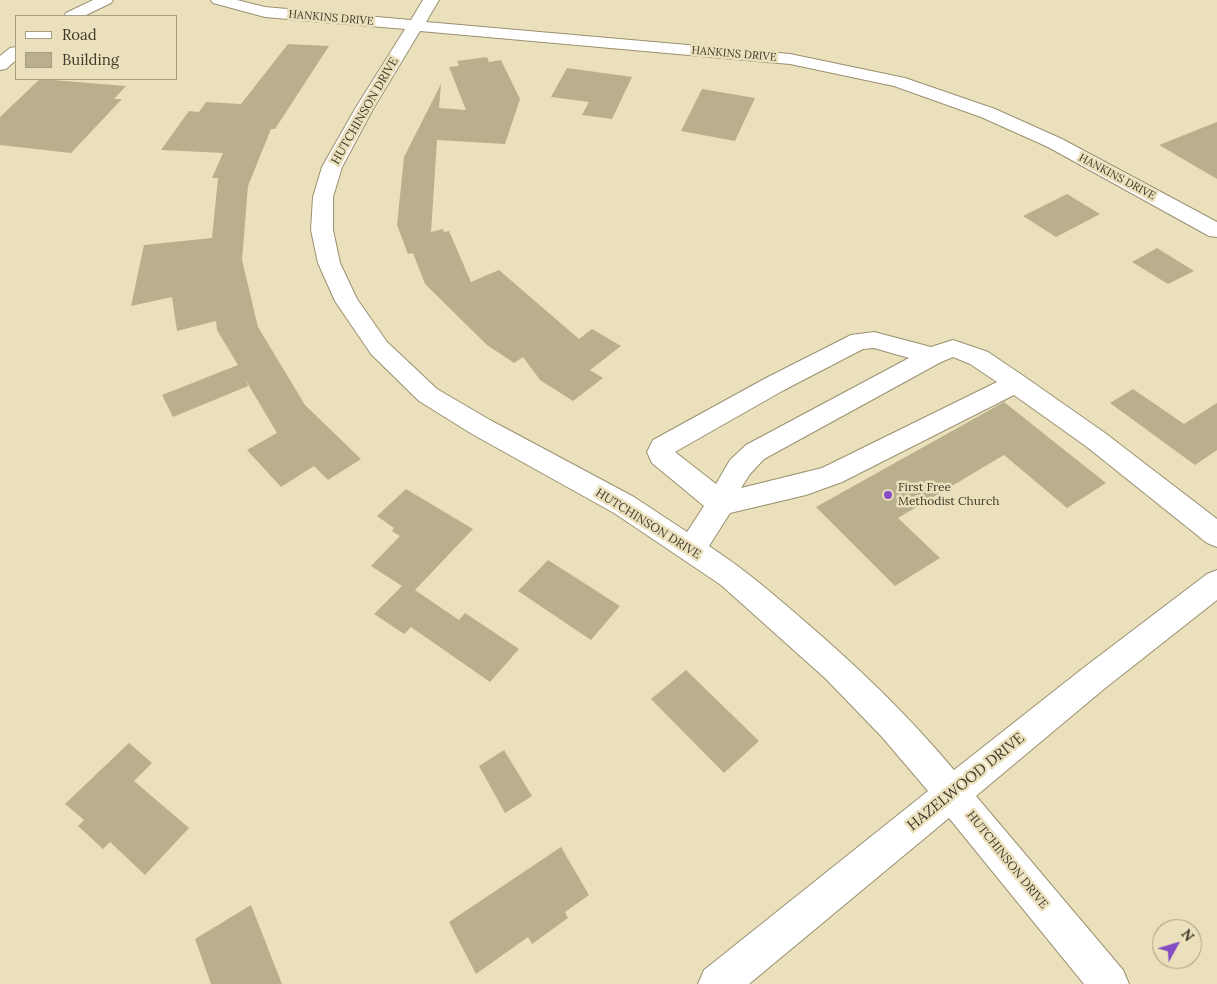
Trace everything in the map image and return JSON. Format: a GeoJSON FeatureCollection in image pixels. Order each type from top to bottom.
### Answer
{"type":"FeatureCollection","features":[{"type":"Feature","properties":{"kind":"street"},"geometry":{"type":"LineString","coordinates":[[74,15],[105,0]]}},
{"type":"Feature","properties":{"kind":"street","name":"HANKINS DRIVE"},"geometry":{"type":"LineString","coordinates":[[219,0],[265,12],[790,59],[899,82],[988,113],[1055,143],[1217,231]]}},
{"type":"Feature","properties":{"kind":"street","name":"HUTCHINSON DRIVE"},"geometry":{"type":"LineString","coordinates":[[431,0],[364,109],[332,167],[323,197],[322,230],[329,264],[346,301],[379,348],[428,395],[481,427],[624,505],[692,550],[730,576],[837,669],[894,726],[952,793],[1109,984]]}},
{"type":"Feature","properties":{"kind":"street"},"geometry":{"type":"LineString","coordinates":[[0,65],[15,53]]}},
{"type":"Feature","properties":{"kind":"street"},"geometry":{"type":"LineString","coordinates":[[721,504],[661,456],[662,447],[775,384],[859,341],[874,340],[932,356]]}},
{"type":"Feature","properties":{"kind":"street"},"geometry":{"type":"LineString","coordinates":[[692,550],[721,504],[732,478],[755,452],[932,356],[953,348],[979,358],[1016,383],[1096,440],[1217,535]]}},
{"type":"Feature","properties":{"kind":"street"},"geometry":{"type":"LineString","coordinates":[[721,504],[806,484],[832,475],[1016,383]]}},
{"type":"Feature","properties":{"kind":"street","name":"HAZELWOOD DRIVE"},"geometry":{"type":"LineString","coordinates":[[718,984],[1093,679],[1217,583]]}},
{"type":"Feature","properties":{"kind":"building"},"geometry":{"type":"Polygon","coordinates":[[[288,44],[329,46],[275,129],[271,129],[248,186],[242,260],[258,327],[305,405],[361,459],[328,480],[314,466],[281,487],[247,450],[277,433],[245,379],[248,386],[173,417],[162,395],[238,365],[217,330],[216,321],[177,331],[172,297],[131,306],[144,245],[212,238],[218,178],[212,178],[223,153],[161,150],[189,111],[199,112],[206,102],[241,104],[288,44]]]}},
{"type":"Feature","properties":{"kind":"building"},"geometry":{"type":"Polygon","coordinates":[[[487,57],[489,62],[501,60],[520,99],[505,144],[437,140],[431,232],[443,229],[444,232],[449,231],[471,282],[499,270],[579,339],[592,329],[621,346],[590,370],[603,378],[573,401],[540,380],[523,357],[514,363],[487,345],[425,284],[413,253],[408,254],[397,225],[404,157],[441,84],[439,108],[466,110],[449,67],[459,66],[457,61],[487,57]]]}},
{"type":"Feature","properties":{"kind":"building"},"geometry":{"type":"Polygon","coordinates":[[[567,68],[632,77],[612,119],[582,115],[589,102],[551,97],[567,68]]]}},
{"type":"Feature","properties":{"kind":"building"},"geometry":{"type":"Polygon","coordinates":[[[39,80],[126,86],[114,99],[122,99],[71,153],[0,145],[0,117],[39,80]]]}},
{"type":"Feature","properties":{"kind":"building"},"geometry":{"type":"Polygon","coordinates":[[[702,89],[755,98],[735,141],[681,131],[702,89]]]}},
{"type":"Feature","properties":{"kind":"building"},"geometry":{"type":"Polygon","coordinates":[[[1217,122],[1217,179],[1159,145],[1217,122]]]}},
{"type":"Feature","properties":{"kind":"building"},"geometry":{"type":"Polygon","coordinates":[[[1067,194],[1100,214],[1056,237],[1023,216],[1067,194]]]}},
{"type":"Feature","properties":{"kind":"building"},"geometry":{"type":"Polygon","coordinates":[[[1157,248],[1194,271],[1168,284],[1132,262],[1157,248]]]}},
{"type":"Feature","properties":{"kind":"building"},"geometry":{"type":"Polygon","coordinates":[[[1133,389],[1184,424],[1217,403],[1217,450],[1195,465],[1110,403],[1133,389]]]}},
{"type":"Feature","properties":{"kind":"building","name":"First Free Methodist Church"},"geometry":{"type":"Polygon","coordinates":[[[1004,402],[1106,483],[1067,508],[1004,455],[898,518],[940,558],[895,586],[816,507],[1004,402]]]}},
{"type":"Feature","properties":{"kind":"building"},"geometry":{"type":"Polygon","coordinates":[[[406,489],[473,529],[415,590],[459,620],[465,613],[519,649],[490,682],[411,627],[404,634],[374,614],[402,586],[371,566],[400,536],[392,531],[394,528],[377,516],[406,489]]]}},
{"type":"Feature","properties":{"kind":"building"},"geometry":{"type":"Polygon","coordinates":[[[548,560],[620,606],[591,640],[518,591],[548,560]]]}},
{"type":"Feature","properties":{"kind":"building"},"geometry":{"type":"Polygon","coordinates":[[[686,670],[759,741],[724,773],[651,699],[686,670]]]}},
{"type":"Feature","properties":{"kind":"building"},"geometry":{"type":"Polygon","coordinates":[[[129,743],[152,763],[134,781],[189,828],[145,875],[110,842],[103,849],[78,826],[84,820],[65,804],[129,743]]]}},
{"type":"Feature","properties":{"kind":"building"},"geometry":{"type":"Polygon","coordinates":[[[504,750],[532,796],[505,813],[479,766],[504,750]]]}},
{"type":"Feature","properties":{"kind":"building"},"geometry":{"type":"Polygon","coordinates":[[[561,847],[589,895],[565,912],[568,918],[532,944],[528,937],[476,974],[449,922],[561,847]]]}},
{"type":"Feature","properties":{"kind":"building"},"geometry":{"type":"Polygon","coordinates":[[[251,905],[282,984],[211,984],[195,939],[251,905]]]}},
{"type":"Feature","properties":{"kind":"place","name":"First Free Methodist Church"},"geometry":{"type":"Point","coordinates":[888,495]}}]}
